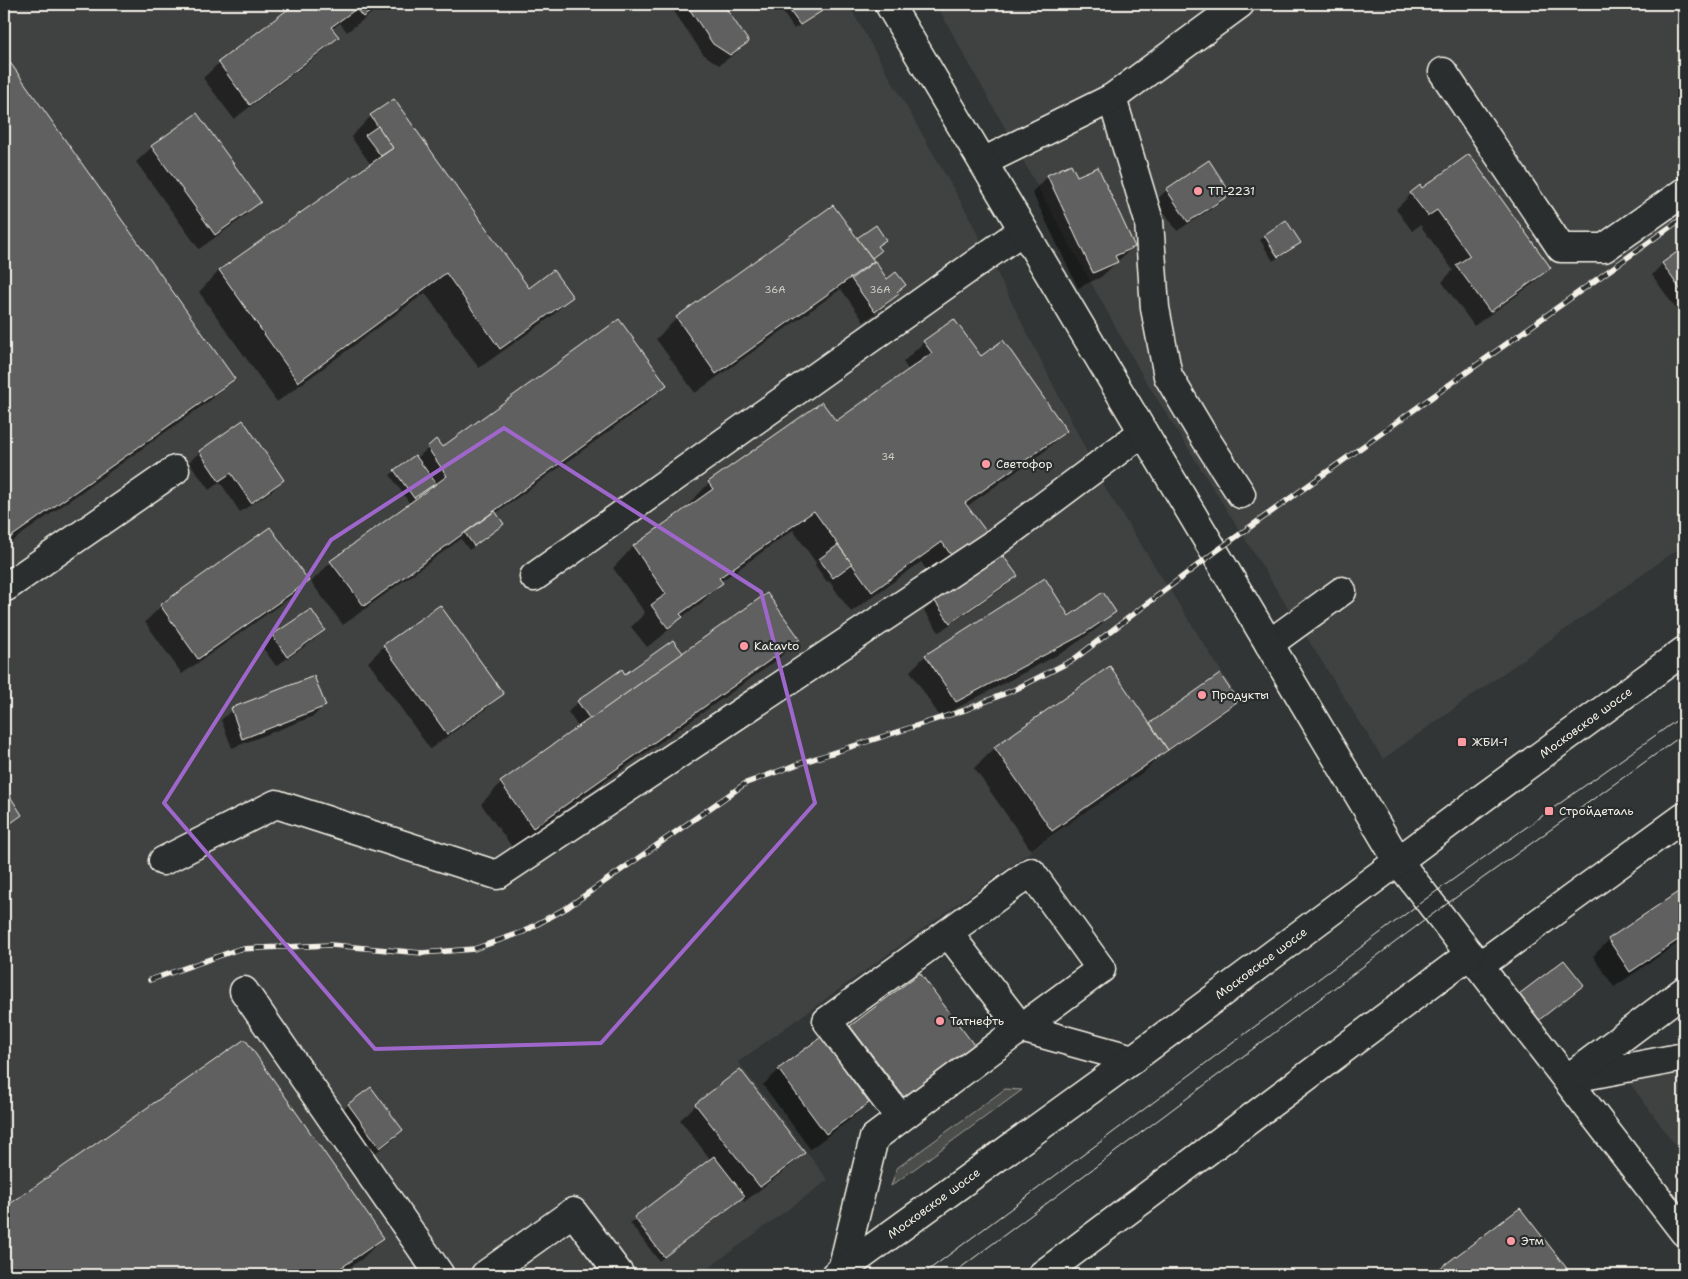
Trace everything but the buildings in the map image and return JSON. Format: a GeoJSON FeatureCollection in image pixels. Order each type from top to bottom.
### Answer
{"type":"FeatureCollection","features":[{"type":"Feature","properties":{"kind":"main road"},"geometry":{"type":"LineString","coordinates":[[889,4],[1398,861],[1684,1232]]}},
{"type":"Feature","properties":{"kind":"main road"},"geometry":{"type":"LineString","coordinates":[[983,162],[1112,98],[1240,4]]}},
{"type":"Feature","properties":{"kind":"main road"},"geometry":{"type":"LineString","coordinates":[[1443,72],[1561,248],[1604,248],[1684,192]]}},
{"type":"Feature","properties":{"kind":"main road"},"geometry":{"type":"LineString","coordinates":[[1112,98],[1149,221],[1155,308],[1168,376],[1241,494]]}},
{"type":"Feature","properties":{"kind":"main road"},"geometry":{"type":"LineString","coordinates":[[534,577],[1024,230]]}},
{"type":"Feature","properties":{"kind":"main road"},"geometry":{"type":"LineString","coordinates":[[163,861],[276,804],[497,875],[992,545],[1143,432]]}},
{"type":"Feature","properties":{"kind":"main road"},"geometry":{"type":"LineString","coordinates":[[4,587],[175,470]]}},
{"type":"Feature","properties":{"kind":"main road"},"geometry":{"type":"LineString","coordinates":[[1269,644],[1342,591]]}},
{"type":"Feature","properties":{"kind":"main road","name":"Московское шоссе"},"geometry":{"type":"LineString","coordinates":[[839,1273],[1133,1059],[1684,651]]}},
{"type":"Feature","properties":{"kind":"main road"},"geometry":{"type":"LineString","coordinates":[[1042,1275],[1474,960],[1684,817]]}},
{"type":"Feature","properties":{"kind":"main road"},"geometry":{"type":"LineString","coordinates":[[839,1273],[874,1138],[1101,969],[1031,872],[827,1021],[900,1118]]}},
{"type":"Feature","properties":{"kind":"main road"},"geometry":{"type":"LineString","coordinates":[[948,933],[1020,1028],[1133,1059]]}},
{"type":"Feature","properties":{"kind":"main road"},"geometry":{"type":"LineString","coordinates":[[244,991],[440,1275]]}},
{"type":"Feature","properties":{"kind":"main road"},"geometry":{"type":"LineString","coordinates":[[1567,1080],[1684,991]]}},
{"type":"Feature","properties":{"kind":"main road"},"geometry":{"type":"LineString","coordinates":[[1567,1080],[1684,1057]]}},
{"type":"Feature","properties":{"kind":"main road"},"geometry":{"type":"LineString","coordinates":[[485,1275],[573,1212],[620,1275]]}},
{"type":"Feature","properties":{"kind":"highlighted area"},"geometry":{"type":"Polygon","coordinates":[[[504,428],[761,592],[815,803],[601,1043],[375,1049],[164,803],[331,540],[504,428]]]}},
{"type":"Feature","properties":{"kind":"shaded area"},"geometry":{"type":"Polygon","coordinates":[[[4,4],[848,4],[966,211],[1104,486],[1240,701],[738,1062],[828,1180],[699,1275],[4,1275],[4,4]]]}},
{"type":"Feature","properties":{"kind":"shaded area","name":"ЖБИ-1"},"geometry":{"type":"Polygon","coordinates":[[[936,4],[1684,4],[1684,545],[1383,759],[1144,378],[936,4]]]}},
{"type":"Feature","properties":{"kind":"shaded area"},"geometry":{"type":"Polygon","coordinates":[[[1684,1043],[1684,1157],[1627,1079],[1684,1043]]]}},
{"type":"Feature","properties":{"kind":"shaded area"},"geometry":{"type":"Polygon","coordinates":[[[1005,1089],[1022,1090],[891,1186],[897,1168],[1005,1089]]]}},
{"type":"Feature","properties":{"kind":"tram line"},"geometry":{"type":"LineString","coordinates":[[922,1275],[1427,898],[1684,715]]}},
{"type":"Feature","properties":{"kind":"tram line"},"geometry":{"type":"LineString","coordinates":[[951,1275],[1437,911],[1684,734]]}},
{"type":"Feature","properties":{"kind":"railway"},"geometry":{"type":"LineString","coordinates":[[150,980],[239,949],[331,945],[422,953],[474,949],[523,932],[568,907],[746,783],[804,762],[965,710],[1016,689],[1073,660],[1215,552],[1684,217]]}},
{"type":"Feature","properties":{"kind":"place","name":"ТП-2231"},"geometry":{"type":"Point","coordinates":[1198,191]}},
{"type":"Feature","properties":{"kind":"place","name":"Светофор"},"geometry":{"type":"Point","coordinates":[986,464]}},
{"type":"Feature","properties":{"kind":"place","name":"Katavto"},"geometry":{"type":"Point","coordinates":[744,646]}},
{"type":"Feature","properties":{"kind":"place","name":"Продукты"},"geometry":{"type":"Point","coordinates":[1202,695]}},
{"type":"Feature","properties":{"kind":"place","name":"ЖБИ-1"},"geometry":{"type":"Point","coordinates":[1462,742]}},
{"type":"Feature","properties":{"kind":"place","name":"Стройдеталь"},"geometry":{"type":"Point","coordinates":[1549,811]}},
{"type":"Feature","properties":{"kind":"place","name":"Татнефть"},"geometry":{"type":"Point","coordinates":[940,1021]}},
{"type":"Feature","properties":{"kind":"place","name":"Этм"},"geometry":{"type":"Point","coordinates":[1511,1241]}}]}
